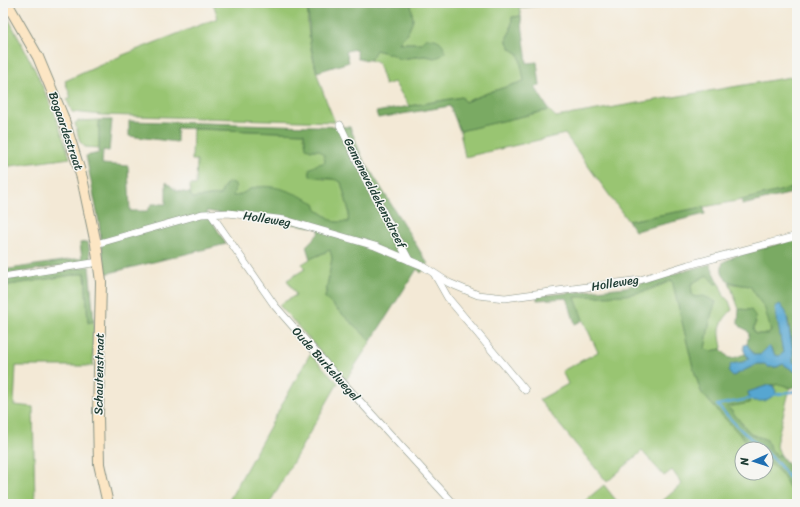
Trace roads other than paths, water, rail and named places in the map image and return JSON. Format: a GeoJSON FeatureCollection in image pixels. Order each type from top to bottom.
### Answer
{"type":"FeatureCollection","features":[{"type":"Feature","properties":{"kind":"street","name":"Bogaardestraat"},"geometry":{"type":"LineString","coordinates":[[7,3],[38,58],[63,117],[82,178],[96,244]]}},
{"type":"Feature","properties":{"kind":"street","name":"Gemeneveldekensdreef"},"geometry":{"type":"LineString","coordinates":[[340,125],[366,180],[409,260]]}},
{"type":"Feature","properties":{"kind":"street","name":"Holleweg"},"geometry":{"type":"LineString","coordinates":[[96,244],[202,214],[228,213],[285,220],[375,246],[423,266],[449,283],[478,295],[505,298],[640,280],[688,265],[797,236]]}},
{"type":"Feature","properties":{"kind":"street","name":"Oude Burkelwegel"},"geometry":{"type":"LineString","coordinates":[[211,214],[275,306],[454,504]]}},
{"type":"Feature","properties":{"kind":"street","name":"Schautenstraat"},"geometry":{"type":"LineString","coordinates":[[96,244],[101,282],[98,416],[99,464],[108,504]]}},
{"type":"Feature","properties":{"kind":"street"},"geometry":{"type":"LineString","coordinates":[[3,277],[99,262]]}},
{"type":"Feature","properties":{"kind":"street","name":"Holleweg"},"geometry":{"type":"LineString","coordinates":[[433,273],[448,298],[525,390]]}},
{"type":"Feature","properties":{"kind":"water"},"geometry":{"type":"Polygon","coordinates":[[[780,304],[786,312],[793,351],[793,362],[797,365],[797,373],[783,364],[777,367],[768,367],[765,364],[757,364],[733,376],[731,375],[728,371],[731,364],[743,362],[749,359],[744,351],[744,345],[747,344],[754,355],[760,355],[769,346],[775,355],[779,356],[783,353],[775,307],[780,304]]]}},
{"type":"Feature","properties":{"kind":"water"},"geometry":{"type":"Polygon","coordinates":[[[772,385],[776,391],[775,395],[765,401],[753,401],[749,397],[748,392],[772,385]]]}},
{"type":"Feature","properties":{"kind":"waterway"},"geometry":{"type":"LineString","coordinates":[[773,395],[797,391]]}},
{"type":"Feature","properties":{"kind":"waterway"},"geometry":{"type":"LineString","coordinates":[[754,398],[717,405],[754,441]]}},
{"type":"Feature","properties":{"kind":"waterway"},"geometry":{"type":"LineString","coordinates":[[774,459],[791,481],[797,492]]}}]}
